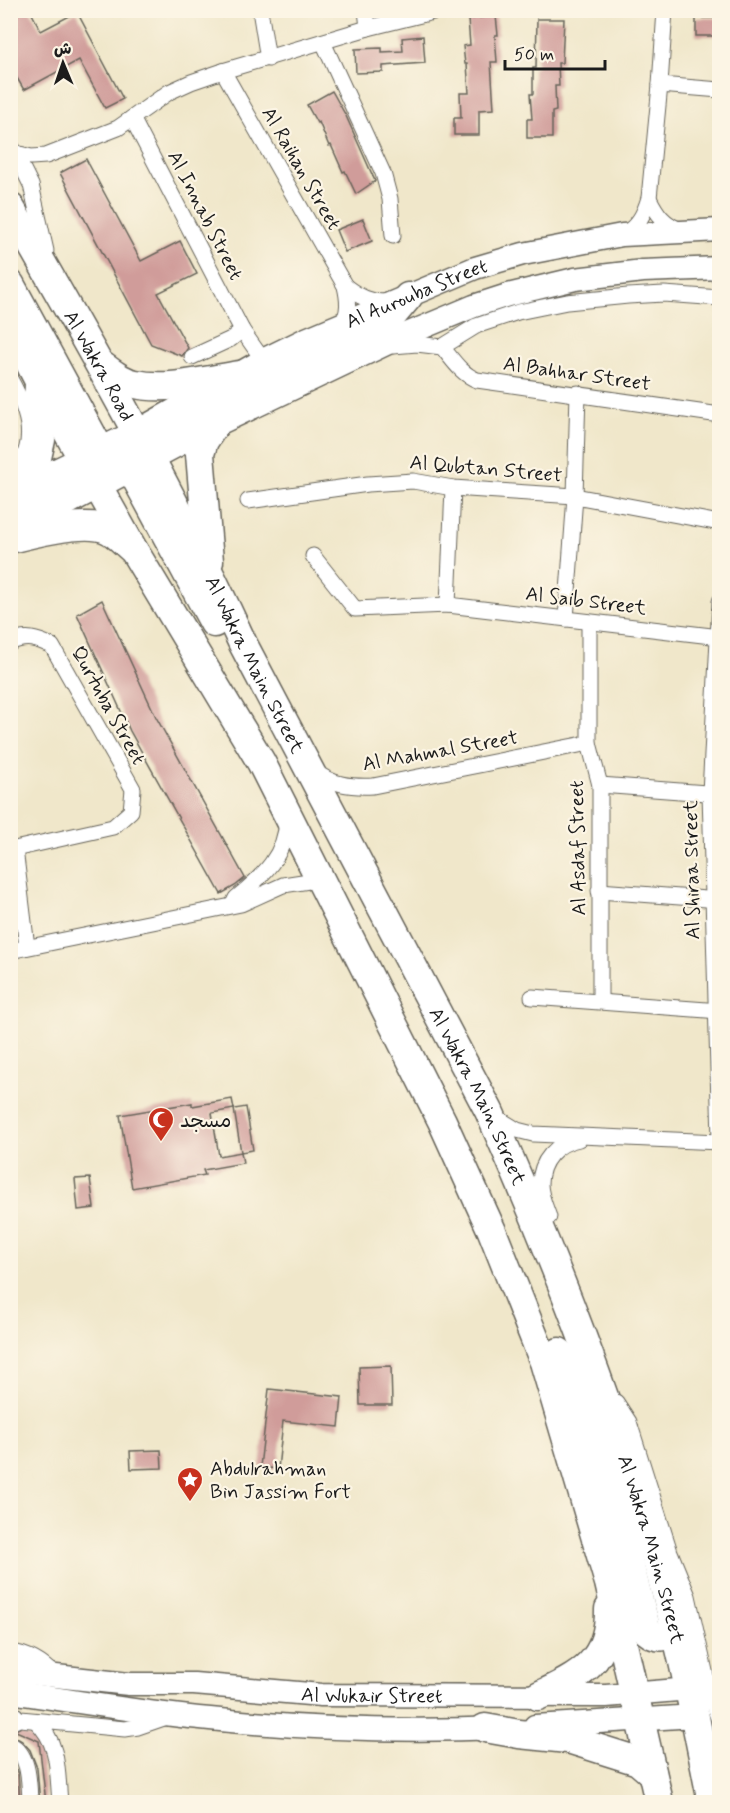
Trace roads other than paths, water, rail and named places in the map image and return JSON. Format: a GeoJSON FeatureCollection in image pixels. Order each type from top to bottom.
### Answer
{"type":"FeatureCollection","features":[{"type":"Feature","properties":{"kind":"highway","name":"Al Wakra Road"},"geometry":{"type":"LineString","coordinates":[[10,207],[98,363],[118,459]]}},
{"type":"Feature","properties":{"kind":"highway"},"geometry":{"type":"LineString","coordinates":[[10,284],[118,459],[427,1024],[467,1069]]}},
{"type":"Feature","properties":{"kind":"highway"},"geometry":{"type":"LineString","coordinates":[[10,518],[314,354],[392,316],[403,299]]}},
{"type":"Feature","properties":{"kind":"highway"},"geometry":{"type":"LineString","coordinates":[[10,325],[39,381],[118,459]]}},
{"type":"Feature","properties":{"kind":"highway"},"geometry":{"type":"LineString","coordinates":[[98,363],[121,379],[136,385],[159,386],[188,383],[251,368]]}},
{"type":"Feature","properties":{"kind":"highway"},"geometry":{"type":"LineString","coordinates":[[18,483],[41,440],[38,408],[39,381]]}},
{"type":"Feature","properties":{"kind":"highway"},"geometry":{"type":"LineString","coordinates":[[210,572],[200,454],[204,441],[214,426]]}},
{"type":"Feature","properties":{"kind":"highway","name":"Al Wakra Main Street"},"geometry":{"type":"LineString","coordinates":[[118,459],[133,549],[261,762],[442,1121],[492,1231],[544,1362],[609,1583],[659,1803]]}},
{"type":"Feature","properties":{"kind":"highway","name":"Al Wakra Main Street"},"geometry":{"type":"LineString","coordinates":[[118,459],[210,572],[243,644],[489,1111],[537,1221],[601,1385],[652,1542],[675,1626],[702,1710],[712,1803]]}},
{"type":"Feature","properties":{"kind":"highway"},"geometry":{"type":"LineString","coordinates":[[10,539],[87,526],[108,529],[133,549]]}},
{"type":"Feature","properties":{"kind":"highway"},"geometry":{"type":"LineString","coordinates":[[442,1121],[487,1185],[542,1308],[606,1477],[647,1631],[659,1637],[666,1636],[675,1626]]}},
{"type":"Feature","properties":{"kind":"highway"},"geometry":{"type":"LineString","coordinates":[[538,1695],[576,1676],[598,1655],[609,1627],[609,1583]]}},
{"type":"Feature","properties":{"kind":"highway"},"geometry":{"type":"LineString","coordinates":[[485,1728],[568,1739],[638,1761],[652,1773]]}},
{"type":"Feature","properties":{"kind":"street"},"geometry":{"type":"LineString","coordinates":[[260,10],[268,59]]}},
{"type":"Feature","properties":{"kind":"street"},"geometry":{"type":"LineString","coordinates":[[366,10],[368,28]]}},
{"type":"Feature","properties":{"kind":"street"},"geometry":{"type":"LineString","coordinates":[[13,150],[31,157],[46,156],[118,128],[169,92],[223,71],[368,28],[441,10]]}},
{"type":"Feature","properties":{"kind":"street"},"geometry":{"type":"LineString","coordinates":[[622,235],[635,227],[644,213],[649,198],[665,10]]}},
{"type":"Feature","properties":{"kind":"street"},"geometry":{"type":"LineString","coordinates":[[323,42],[383,173],[390,199],[393,236]]}},
{"type":"Feature","properties":{"kind":"street","name":"Al Raihan Street"},"geometry":{"type":"LineString","coordinates":[[223,71],[345,286],[348,308],[346,318],[341,325]]}},
{"type":"Feature","properties":{"kind":"street"},"geometry":{"type":"LineString","coordinates":[[660,85],[720,90]]}},
{"type":"Feature","properties":{"kind":"street","name":"Al Innab Street"},"geometry":{"type":"LineString","coordinates":[[132,118],[242,330],[251,368]]}},
{"type":"Feature","properties":{"kind":"street","name":"Al Wakra Road"},"geometry":{"type":"LineString","coordinates":[[13,150],[31,185],[43,243],[63,299]]}},
{"type":"Feature","properties":{"kind":"street"},"geometry":{"type":"LineString","coordinates":[[31,185],[34,174],[46,156]]}},
{"type":"Feature","properties":{"kind":"street"},"geometry":{"type":"LineString","coordinates":[[649,198],[657,213],[668,226],[684,231]]}},
{"type":"Feature","properties":{"kind":"street","name":"Al Aurouba Street"},"geometry":{"type":"LineString","coordinates":[[118,459],[251,368],[341,325],[474,268],[553,247],[622,235],[720,230]]}},
{"type":"Feature","properties":{"kind":"street","name":"Al Aurouba Street"},"geometry":{"type":"LineString","coordinates":[[118,459],[214,426],[369,352],[474,306],[541,286],[586,278],[643,271],[720,268]]}},
{"type":"Feature","properties":{"kind":"street"},"geometry":{"type":"LineString","coordinates":[[345,286],[356,295],[369,300],[384,303],[403,299]]}},
{"type":"Feature","properties":{"kind":"street"},"geometry":{"type":"LineString","coordinates":[[442,347],[476,326],[518,312],[567,302],[664,294],[720,298]]}},
{"type":"Feature","properties":{"kind":"street"},"geometry":{"type":"LineString","coordinates":[[192,357],[231,339],[242,330]]}},
{"type":"Feature","properties":{"kind":"street","name":"Al Aurouba Street"},"geometry":{"type":"LineString","coordinates":[[369,352],[399,345],[442,347]]}},
{"type":"Feature","properties":{"kind":"street","name":"Al Bahhar Street"},"geometry":{"type":"LineString","coordinates":[[442,347],[467,376],[477,380],[720,415]]}},
{"type":"Feature","properties":{"kind":"street"},"geometry":{"type":"LineString","coordinates":[[10,379],[23,402],[29,426],[27,448],[19,467],[18,483],[118,459]]}},
{"type":"Feature","properties":{"kind":"street"},"geometry":{"type":"LineString","coordinates":[[566,619],[578,393]]}},
{"type":"Feature","properties":{"kind":"street"},"geometry":{"type":"LineString","coordinates":[[10,533],[118,459]]}},
{"type":"Feature","properties":{"kind":"street","name":"Al Qubtan Street"},"geometry":{"type":"LineString","coordinates":[[248,501],[368,484],[413,481],[453,488],[574,496],[720,522]]}},
{"type":"Feature","properties":{"kind":"street"},"geometry":{"type":"LineString","coordinates":[[448,605],[453,488]]}},
{"type":"Feature","properties":{"kind":"street","name":"Al Saib Street"},"geometry":{"type":"LineString","coordinates":[[313,556],[355,609],[448,605],[719,637]]}},
{"type":"Feature","properties":{"kind":"street","name":"Al Shiraa Street"},"geometry":{"type":"LineString","coordinates":[[720,601],[715,793],[720,1140]]}},
{"type":"Feature","properties":{"kind":"street","name":"Al Asdaf Street"},"geometry":{"type":"LineString","coordinates":[[589,622],[589,742],[600,785],[600,1001]]}},
{"type":"Feature","properties":{"kind":"street","name":"Qurtuba Street"},"geometry":{"type":"LineString","coordinates":[[10,643],[17,639],[35,638],[52,646],[133,789],[131,812],[113,827],[13,850],[27,947]]}},
{"type":"Feature","properties":{"kind":"street","name":"Al Mahmal Street"},"geometry":{"type":"LineString","coordinates":[[305,762],[319,775],[336,783],[354,787],[373,786],[589,742]]}},
{"type":"Feature","properties":{"kind":"street"},"geometry":{"type":"LineString","coordinates":[[600,785],[715,793]]}},
{"type":"Feature","properties":{"kind":"street"},"geometry":{"type":"LineString","coordinates":[[233,904],[236,898],[270,867],[278,856],[287,828],[287,814]]}},
{"type":"Feature","properties":{"kind":"street"},"geometry":{"type":"LineString","coordinates":[[10,951],[241,904],[282,885],[322,882]]}},
{"type":"Feature","properties":{"kind":"street"},"geometry":{"type":"LineString","coordinates":[[599,891],[716,900]]}},
{"type":"Feature","properties":{"kind":"street"},"geometry":{"type":"LineString","coordinates":[[532,997],[718,1011]]}},
{"type":"Feature","properties":{"kind":"street"},"geometry":{"type":"LineString","coordinates":[[489,1111],[517,1130],[533,1134],[720,1140]]}},
{"type":"Feature","properties":{"kind":"street"},"geometry":{"type":"LineString","coordinates":[[581,1333],[578,1298],[542,1197],[540,1182],[545,1164],[557,1148],[565,1143],[590,1137]]}},
{"type":"Feature","properties":{"kind":"street"},"geometry":{"type":"LineString","coordinates":[[601,1385],[619,1404],[629,1422],[670,1552],[688,1596],[711,1698],[702,1710]]}},
{"type":"Feature","properties":{"kind":"street"},"geometry":{"type":"LineString","coordinates":[[10,1652],[39,1661],[56,1677]]}},
{"type":"Feature","properties":{"kind":"street","name":"Al Wukair Street"},"geometry":{"type":"LineString","coordinates":[[10,1671],[129,1684],[204,1685],[321,1695],[606,1696],[637,1708]]}},
{"type":"Feature","properties":{"kind":"street"},"geometry":{"type":"LineString","coordinates":[[172,1685],[198,1695],[204,1700],[209,1719]]}},
{"type":"Feature","properties":{"kind":"street","name":"Al Wukair Street"},"geometry":{"type":"LineString","coordinates":[[10,1692],[209,1719],[382,1729],[485,1728],[637,1708],[702,1710]]}},
{"type":"Feature","properties":{"kind":"street","name":"Al Wukair Street"},"geometry":{"type":"LineString","coordinates":[[11,1718],[125,1729],[138,1727],[172,1714]]}},
{"type":"Feature","properties":{"kind":"street"},"geometry":{"type":"LineString","coordinates":[[36,1722],[45,1730],[52,1742],[60,1803]]}},
{"type":"Feature","properties":{"kind":"street"},"geometry":{"type":"LineString","coordinates":[[55,1754],[58,1743],[65,1732],[74,1725]]}},
{"type":"Feature","properties":{"kind":"street"},"geometry":{"type":"LineString","coordinates":[[10,1744],[18,1748],[28,1773],[30,1803]]}},
{"type":"Feature","properties":{"kind":"place","name":"مسجد"},"geometry":{"type":"Point","coordinates":[161,1143]}},
{"type":"Feature","properties":{"kind":"place","name":"Abdulrahman Bin Jassim Fort"},"geometry":{"type":"Point","coordinates":[190,1503]}}]}
